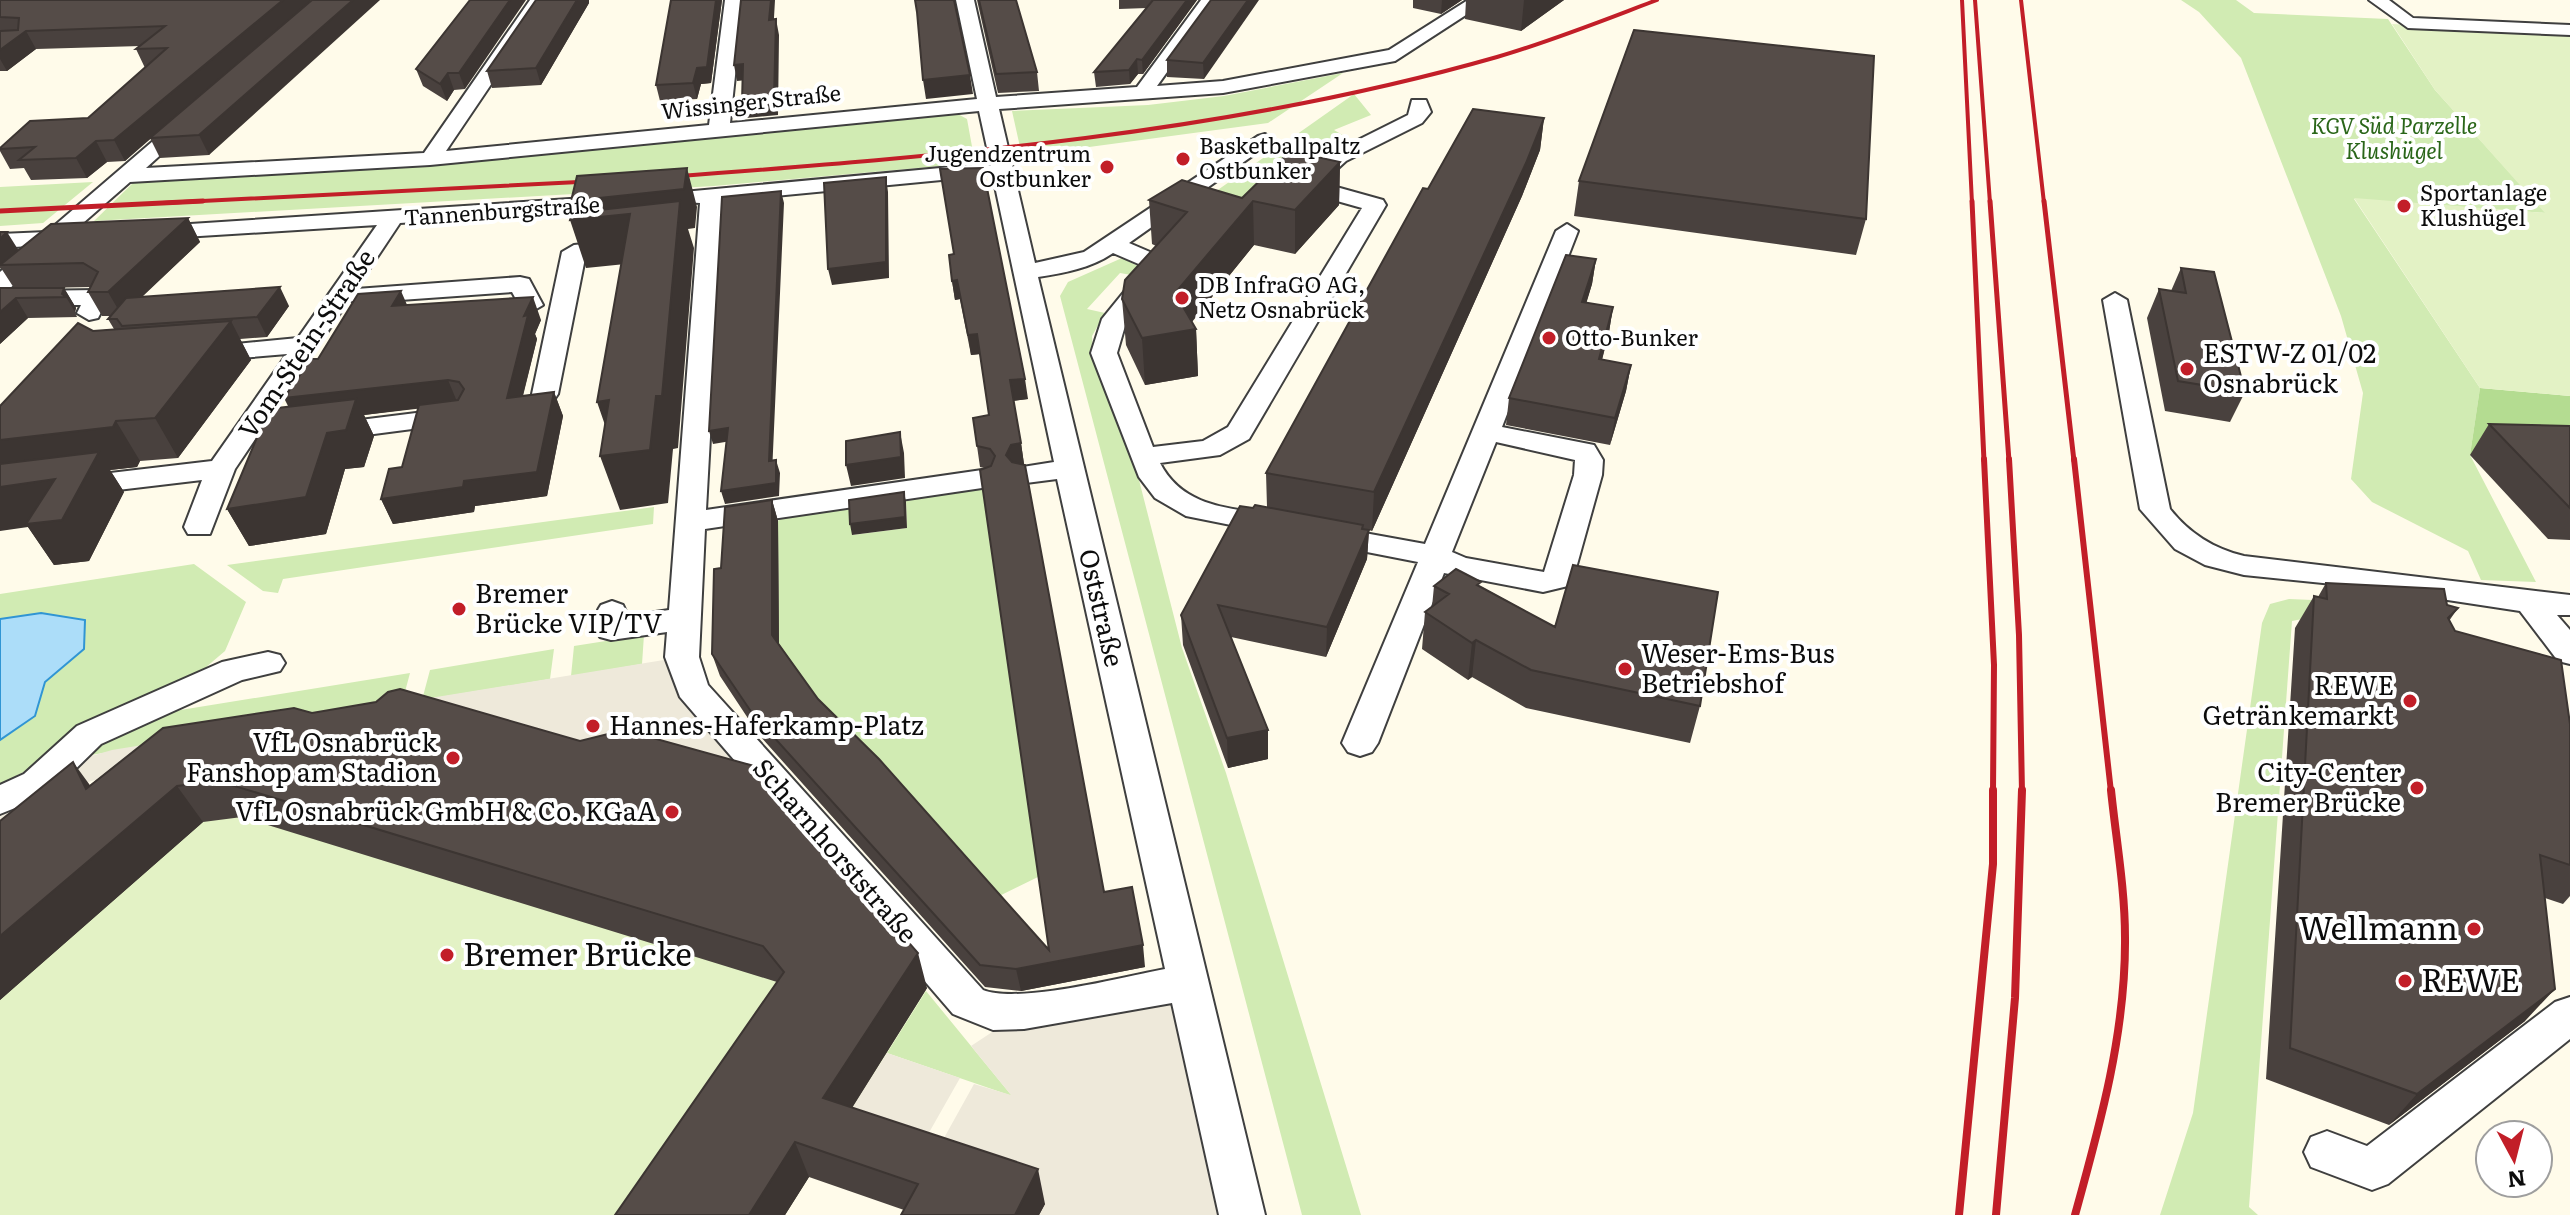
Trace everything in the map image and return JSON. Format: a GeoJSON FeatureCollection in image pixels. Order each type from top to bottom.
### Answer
{"type":"FeatureCollection","features":[{"type":"Feature","properties":{"kind":"street"},"geometry":{"type":"LineString","coordinates":[[430,159],[539,0]]}},
{"type":"Feature","properties":{"kind":"street"},"geometry":{"type":"LineString","coordinates":[[719,129],[734,0]]}},
{"type":"Feature","properties":{"kind":"street","name":"Oststraße"},"geometry":{"type":"LineString","coordinates":[[965,0],[1024,272],[1242,1215]]}},
{"type":"Feature","properties":{"kind":"street"},"geometry":{"type":"LineString","coordinates":[[1145,95],[1147,86],[1210,0]]}},
{"type":"Feature","properties":{"kind":"street","name":"Wissinger Straße"},"geometry":{"type":"LineString","coordinates":[[125,176],[430,159],[987,104],[1223,87],[1380,59],[1411,47],[1480,0]]}},
{"type":"Feature","properties":{"kind":"street"},"geometry":{"type":"LineString","coordinates":[[2378,0],[2408,23],[2570,30]]}},
{"type":"Feature","properties":{"kind":"street"},"geometry":{"type":"LineString","coordinates":[[0,284],[208,103]]}},
{"type":"Feature","properties":{"kind":"street"},"geometry":{"type":"LineString","coordinates":[[1143,457],[1210,449],[1239,433],[1375,205],[1306,185],[1339,157],[1415,119],[1421,112],[1419,104]]}},
{"type":"Feature","properties":{"kind":"street"},"geometry":{"type":"LineString","coordinates":[[1024,272],[1064,266],[1092,257],[1265,140]]}},
{"type":"Feature","properties":{"kind":"street"},"geometry":{"type":"LineString","coordinates":[[666,199],[1002,168]]}},
{"type":"Feature","properties":{"kind":"street","name":"Scharnhorststraße"},"geometry":{"type":"LineString","coordinates":[[712,196],[694,238],[689,522],[683,619],[683,667],[692,689],[968,1002],[993,1012],[1024,1011],[1187,983]]}},
{"type":"Feature","properties":{"kind":"street","name":"Tannenburgstraße"},"geometry":{"type":"LineString","coordinates":[[129,234],[636,201]]}},
{"type":"Feature","properties":{"kind":"street","name":"Vom-Stein-Straße"},"geometry":{"type":"LineString","coordinates":[[199,527],[221,469],[392,219]]}},
{"type":"Feature","properties":{"kind":"street"},"geometry":{"type":"LineString","coordinates":[[1360,743],[1567,231]]}},
{"type":"Feature","properties":{"kind":"street"},"geometry":{"type":"LineString","coordinates":[[0,241],[98,235]]}},
{"type":"Feature","properties":{"kind":"street"},"geometry":{"type":"LineString","coordinates":[[545,394],[574,252],[649,244]]}},
{"type":"Feature","properties":{"kind":"street"},"geometry":{"type":"LineString","coordinates":[[1112,244],[1149,260],[1154,267],[1116,315],[1105,335],[1104,353],[1152,479],[1167,498],[1193,509],[1435,556],[1472,569],[1543,582],[1557,579],[1588,475],[1589,460],[1584,451],[1485,432]]}},
{"type":"Feature","properties":{"kind":"street"},"geometry":{"type":"LineString","coordinates":[[338,297],[520,284],[531,305]]}},
{"type":"Feature","properties":{"kind":"street"},"geometry":{"type":"LineString","coordinates":[[0,299],[97,297],[89,313]]}},
{"type":"Feature","properties":{"kind":"street"},"geometry":{"type":"LineString","coordinates":[[2115,300],[2155,509],[2167,528],[2190,546],[2226,561],[2531,603],[2570,605]]}},
{"type":"Feature","properties":{"kind":"street"},"geometry":{"type":"LineString","coordinates":[[184,354],[305,345]]}},
{"type":"Feature","properties":{"kind":"street"},"geometry":{"type":"LineString","coordinates":[[297,435],[458,415]]}},
{"type":"Feature","properties":{"kind":"street"},"geometry":{"type":"LineString","coordinates":[[241,440],[269,438]]}},
{"type":"Feature","properties":{"kind":"street"},"geometry":{"type":"LineString","coordinates":[[0,495],[221,469]]}},
{"type":"Feature","properties":{"kind":"street"},"geometry":{"type":"LineString","coordinates":[[1026,474],[1069,469]]}},
{"type":"Feature","properties":{"kind":"street"},"geometry":{"type":"LineString","coordinates":[[689,522],[982,479]]}},
{"type":"Feature","properties":{"kind":"street"},"geometry":{"type":"LineString","coordinates":[[2531,603],[2570,653]]}},
{"type":"Feature","properties":{"kind":"street"},"geometry":{"type":"LineString","coordinates":[[612,612],[611,629],[683,619]]}},
{"type":"Feature","properties":{"kind":"street"},"geometry":{"type":"LineString","coordinates":[[0,800],[37,784],[89,735],[234,670],[268,663]]}},
{"type":"Feature","properties":{"kind":"street"},"geometry":{"type":"LineString","coordinates":[[2327,1152],[2372,1169],[2570,1015]]}},
{"type":"Feature","properties":{"kind":"green space","name":"KGV Süd Parzelle Klushügel"},"geometry":{"type":"Polygon","coordinates":[[[2181,0],[2236,0],[2254,13],[2388,19],[2435,90],[2546,213],[2354,199],[2480,388],[2470,455],[2536,582],[2481,580],[2468,551],[2372,502],[2351,479],[2363,393],[2341,316],[2241,58],[2199,12],[2181,0]]]}},
{"type":"Feature","properties":{"kind":"green space","name":"Sportanlage Klushügel"},"geometry":{"type":"Polygon","coordinates":[[[2392,24],[2570,34],[2570,396],[2480,388],[2354,198],[2545,213],[2435,90],[2392,24]]]}},
{"type":"Feature","properties":{"kind":"green space"},"geometry":{"type":"Polygon","coordinates":[[[1343,73],[1268,123],[1022,156],[1012,111],[1148,105],[1224,96],[1343,73]]]}},
{"type":"Feature","properties":{"kind":"green space"},"geometry":{"type":"Polygon","coordinates":[[[1354,94],[1371,115],[1334,130],[1346,137],[1293,160],[1202,226],[1178,218],[1354,94]]]}},
{"type":"Feature","properties":{"kind":"green space"},"geometry":{"type":"Polygon","coordinates":[[[956,113],[967,119],[975,163],[714,186],[94,221],[136,180],[440,164],[956,113]]]}},
{"type":"Feature","properties":{"kind":"green space"},"geometry":{"type":"Polygon","coordinates":[[[93,182],[43,223],[0,226],[0,187],[93,182]]]}},
{"type":"Feature","properties":{"kind":"green space"},"geometry":{"type":"Polygon","coordinates":[[[1122,258],[1140,267],[1137,276],[1120,273],[1087,309],[1105,313],[1092,336],[1093,353],[1139,480],[1182,648],[1226,773],[1361,1215],[1302,1215],[1060,296],[1068,282],[1122,258]]]}},
{"type":"Feature","properties":{"kind":"green space"},"geometry":{"type":"Polygon","coordinates":[[[2480,388],[2570,396],[2570,457],[2470,455],[2480,388]]]}},
{"type":"Feature","properties":{"kind":"green space"},"geometry":{"type":"Polygon","coordinates":[[[983,486],[1040,876],[989,901],[779,657],[778,521],[785,516],[850,506],[853,535],[907,528],[906,497],[983,486]]]}},
{"type":"Feature","properties":{"kind":"green space"},"geometry":{"type":"Polygon","coordinates":[[[654,507],[653,524],[283,579],[278,593],[263,591],[227,565],[654,507]]]}},
{"type":"Feature","properties":{"kind":"green space"},"geometry":{"type":"Polygon","coordinates":[[[194,564],[246,602],[225,651],[192,679],[0,785],[0,594],[194,564]]]}},
{"type":"Feature","properties":{"kind":"green space"},"geometry":{"type":"Polygon","coordinates":[[[2289,599],[2383,603],[2292,621],[2249,1207],[2258,1215],[2160,1215],[2193,1113],[2262,623],[2270,604],[2289,599]]]}},
{"type":"Feature","properties":{"kind":"green space"},"geometry":{"type":"Polygon","coordinates":[[[644,635],[642,664],[571,676],[574,646],[644,635]]]}},
{"type":"Feature","properties":{"kind":"green space"},"geometry":{"type":"Polygon","coordinates":[[[554,649],[550,679],[422,700],[430,670],[554,649]]]}},
{"type":"Feature","properties":{"kind":"green space"},"geometry":{"type":"Polygon","coordinates":[[[410,673],[402,703],[79,757],[99,741],[162,713],[410,673]]]}},
{"type":"Feature","properties":{"kind":"green space","name":"Bremer Brücke"},"geometry":{"type":"Polygon","coordinates":[[[188,764],[846,901],[926,991],[785,1215],[0,1215],[0,919],[188,764]]]}},
{"type":"Feature","properties":{"kind":"green space"},"geometry":{"type":"Polygon","coordinates":[[[926,991],[1012,1096],[887,1053],[926,991]]]}},
{"type":"Feature","properties":{"kind":"shaded area"},"geometry":{"type":"Polygon","coordinates":[[[682,657],[783,792],[188,764],[91,781],[2,822],[0,882],[0,785],[22,776],[112,750],[682,657]]]}},
{"type":"Feature","properties":{"kind":"shaded area"},"geometry":{"type":"Polygon","coordinates":[[[1187,983],[1242,1215],[1039,1215],[929,1165],[974,1084],[1011,1095],[971,1046],[1024,1011],[1187,983]]]}},
{"type":"Feature","properties":{"kind":"shaded area"},"geometry":{"type":"Polygon","coordinates":[[[887,1053],[960,1078],[914,1159],[836,1133],[887,1053]]]}},
{"type":"Feature","properties":{"kind":"water"},"geometry":{"type":"Polygon","coordinates":[[[41,613],[85,620],[84,649],[45,682],[35,716],[0,740],[0,619],[41,613]]]}},
{"type":"Feature","properties":{"kind":"building"},"geometry":{"type":"Polygon","coordinates":[[[0,0],[283,0],[114,140],[96,141],[76,158],[19,160],[35,147],[0,148],[30,121],[88,118],[167,48],[136,49],[165,26],[26,31],[0,50],[0,31],[18,30],[19,18],[0,17],[0,0]]]}},
{"type":"Feature","properties":{"kind":"building"},"geometry":{"type":"Polygon","coordinates":[[[312,0],[353,0],[199,135],[150,138],[312,0]]]}},
{"type":"Feature","properties":{"kind":"building"},"geometry":{"type":"Polygon","coordinates":[[[470,0],[510,0],[459,73],[448,73],[440,84],[416,69],[470,0]]]}},
{"type":"Feature","properties":{"kind":"building"},"geometry":{"type":"Polygon","coordinates":[[[536,0],[577,0],[536,68],[487,71],[536,0]]]}},
{"type":"Feature","properties":{"kind":"building"},"geometry":{"type":"Polygon","coordinates":[[[671,0],[716,0],[707,67],[697,68],[693,83],[656,85],[671,0]]]}},
{"type":"Feature","properties":{"kind":"building"},"geometry":{"type":"Polygon","coordinates":[[[741,0],[771,0],[769,20],[776,19],[774,99],[742,102],[743,64],[734,65],[741,0]]]}},
{"type":"Feature","properties":{"kind":"building"},"geometry":{"type":"Polygon","coordinates":[[[915,0],[954,0],[970,75],[923,80],[915,0]]]}},
{"type":"Feature","properties":{"kind":"building"},"geometry":{"type":"Polygon","coordinates":[[[979,0],[1016,0],[1037,72],[996,74],[979,0]]]}},
{"type":"Feature","properties":{"kind":"building"},"geometry":{"type":"Polygon","coordinates":[[[1153,0],[1187,0],[1142,60],[1137,59],[1129,70],[1094,72],[1153,0]]]}},
{"type":"Feature","properties":{"kind":"building"},"geometry":{"type":"Polygon","coordinates":[[[1211,0],[1248,0],[1203,63],[1167,60],[1211,0]]]}},
{"type":"Feature","properties":{"kind":"building"},"geometry":{"type":"Polygon","coordinates":[[[1634,30],[1874,56],[1866,219],[1579,181],[1634,30]]]}},
{"type":"Feature","properties":{"kind":"building"},"geometry":{"type":"Polygon","coordinates":[[[1473,109],[1544,118],[1374,492],[1266,473],[1423,188],[1428,189],[1473,109]]]}},
{"type":"Feature","properties":{"kind":"building"},"geometry":{"type":"Polygon","coordinates":[[[1290,151],[1340,162],[1295,210],[1253,201],[1175,293],[1196,329],[1142,338],[1122,299],[1125,280],[1187,212],[1149,200],[1182,180],[1242,198],[1290,151]]]}},
{"type":"Feature","properties":{"kind":"building"},"geometry":{"type":"Polygon","coordinates":[[[687,168],[684,189],[571,201],[577,176],[687,168]]]}},
{"type":"Feature","properties":{"kind":"building"},"geometry":{"type":"Polygon","coordinates":[[[983,168],[1025,379],[1010,380],[1021,443],[1011,445],[1006,455],[1012,462],[1025,465],[1104,892],[1132,887],[1143,945],[1016,969],[980,965],[752,713],[712,654],[714,569],[721,568],[725,507],[772,500],[772,635],[818,699],[879,759],[1049,950],[980,470],[991,466],[995,456],[990,449],[977,446],[973,418],[989,415],[977,334],[968,335],[957,280],[952,281],[949,255],[954,254],[940,169],[983,168]]]}},
{"type":"Feature","properties":{"kind":"building"},"geometry":{"type":"Polygon","coordinates":[[[886,177],[886,262],[828,269],[824,183],[886,177]]]}},
{"type":"Feature","properties":{"kind":"building"},"geometry":{"type":"Polygon","coordinates":[[[781,191],[769,461],[776,460],[776,483],[721,491],[728,428],[709,431],[722,197],[781,191]]]}},
{"type":"Feature","properties":{"kind":"building"},"geometry":{"type":"Polygon","coordinates":[[[680,201],[662,396],[656,396],[650,450],[600,456],[609,400],[597,402],[630,214],[570,220],[572,213],[680,201]]]}},
{"type":"Feature","properties":{"kind":"building"},"geometry":{"type":"Polygon","coordinates":[[[188,218],[108,292],[88,292],[98,272],[83,263],[0,265],[51,224],[188,218]]]}},
{"type":"Feature","properties":{"kind":"building"},"geometry":{"type":"Polygon","coordinates":[[[1566,255],[1596,259],[1582,302],[1613,307],[1599,359],[1631,365],[1615,418],[1509,398],[1566,255]]]}},
{"type":"Feature","properties":{"kind":"building"},"geometry":{"type":"Polygon","coordinates":[[[2181,268],[2214,272],[2245,392],[2178,381],[2159,289],[2186,293],[2181,268]]]}},
{"type":"Feature","properties":{"kind":"building"},"geometry":{"type":"Polygon","coordinates":[[[280,287],[257,317],[122,326],[117,319],[108,319],[126,298],[280,287]]]}},
{"type":"Feature","properties":{"kind":"building"},"geometry":{"type":"Polygon","coordinates":[[[0,288],[64,288],[62,294],[66,297],[16,298],[0,312],[0,288]]]}},
{"type":"Feature","properties":{"kind":"building"},"geometry":{"type":"Polygon","coordinates":[[[401,291],[392,306],[533,297],[524,316],[528,315],[507,398],[554,392],[537,472],[464,481],[463,487],[381,499],[389,469],[402,467],[419,405],[458,400],[464,389],[459,382],[448,380],[284,398],[311,359],[318,359],[358,294],[401,291]]]}},
{"type":"Feature","properties":{"kind":"building"},"geometry":{"type":"Polygon","coordinates":[[[231,321],[155,418],[116,421],[113,427],[0,440],[0,406],[78,323],[93,331],[231,321]]]}},
{"type":"Feature","properties":{"kind":"building"},"geometry":{"type":"Polygon","coordinates":[[[356,399],[346,430],[327,433],[306,497],[227,509],[269,409],[356,399]]]}},
{"type":"Feature","properties":{"kind":"building"},"geometry":{"type":"Polygon","coordinates":[[[2489,424],[2570,426],[2570,508],[2489,424]]]}},
{"type":"Feature","properties":{"kind":"building"},"geometry":{"type":"Polygon","coordinates":[[[900,432],[901,457],[846,465],[846,441],[900,432]]]}},
{"type":"Feature","properties":{"kind":"building"},"geometry":{"type":"Polygon","coordinates":[[[99,452],[62,520],[26,524],[55,479],[0,487],[0,464],[99,452]]]}},
{"type":"Feature","properties":{"kind":"building"},"geometry":{"type":"Polygon","coordinates":[[[904,492],[905,517],[850,524],[849,500],[904,492]]]}},
{"type":"Feature","properties":{"kind":"building"},"geometry":{"type":"Polygon","coordinates":[[[1255,505],[1363,525],[1362,529],[1369,530],[1327,627],[1218,605],[1268,730],[1227,738],[1181,615],[1240,506],[1253,508],[1255,505]]]}},
{"type":"Feature","properties":{"kind":"building"},"geometry":{"type":"Polygon","coordinates":[[[1573,565],[1718,592],[1700,706],[1531,670],[1476,640],[1472,643],[1425,612],[1449,594],[1434,586],[1456,569],[1481,582],[1477,585],[1555,627],[1573,565]]]}},
{"type":"Feature","properties":{"kind":"building","name":"City-Center Bremer Brücke"},"geometry":{"type":"Polygon","coordinates":[[[2326,583],[2444,589],[2447,605],[2458,608],[2448,618],[2455,631],[2561,660],[2570,724],[2570,865],[2540,855],[2555,989],[2417,1094],[2290,1048],[2314,596],[2327,599],[2326,583]]]}},
{"type":"Feature","properties":{"kind":"building"},"geometry":{"type":"Polygon","coordinates":[[[400,689],[580,741],[624,730],[754,766],[918,953],[823,1098],[1038,1169],[1015,1215],[901,1215],[918,1184],[795,1142],[749,1215],[615,1215],[784,972],[763,946],[218,781],[177,786],[0,936],[0,821],[73,762],[86,789],[163,728],[294,708],[312,713],[376,702],[388,692],[400,689]]]}},
{"type":"Feature","properties":{"kind":"railway"},"geometry":{"type":"LineString","coordinates":[[667,177],[981,150],[1085,138],[1293,105],[1497,57],[1657,0]]}},
{"type":"Feature","properties":{"kind":"railway"},"geometry":{"type":"LineString","coordinates":[[1962,0],[1972,203]]}},
{"type":"Feature","properties":{"kind":"railway"},"geometry":{"type":"LineString","coordinates":[[1975,0],[1990,203]]}},
{"type":"Feature","properties":{"kind":"railway"},"geometry":{"type":"LineString","coordinates":[[2021,0],[2044,203]]}},
{"type":"Feature","properties":{"kind":"railway"},"geometry":{"type":"LineString","coordinates":[[188,202],[599,181]]}},
{"type":"Feature","properties":{"kind":"railway"},"geometry":{"type":"LineString","coordinates":[[188,202],[203,201]]}},
{"type":"Feature","properties":{"kind":"railway"},"geometry":{"type":"LineString","coordinates":[[1972,201],[1984,461]]}},
{"type":"Feature","properties":{"kind":"railway"},"geometry":{"type":"LineString","coordinates":[[1990,201],[2009,461]]}},
{"type":"Feature","properties":{"kind":"railway"},"geometry":{"type":"LineString","coordinates":[[2044,201],[2074,461]]}},
{"type":"Feature","properties":{"kind":"railway"},"geometry":{"type":"LineString","coordinates":[[0,211],[188,202]]}},
{"type":"Feature","properties":{"kind":"railway"},"geometry":{"type":"LineString","coordinates":[[163,203],[188,202]]}},
{"type":"Feature","properties":{"kind":"railway"},"geometry":{"type":"LineString","coordinates":[[1984,459],[1994,665],[1993,792]]}},
{"type":"Feature","properties":{"kind":"railway"},"geometry":{"type":"LineString","coordinates":[[2009,459],[2019,635],[2022,791]]}},
{"type":"Feature","properties":{"kind":"railway"},"geometry":{"type":"LineString","coordinates":[[2074,459],[2111,792]]}},
{"type":"Feature","properties":{"kind":"railway"},"geometry":{"type":"LineString","coordinates":[[2075,1215],[2110,1078],[2124,973],[2124,901],[2111,790]]}},
{"type":"Feature","properties":{"kind":"railway"},"geometry":{"type":"LineString","coordinates":[[1996,1215],[2015,998],[2022,791]]}},
{"type":"Feature","properties":{"kind":"railway"},"geometry":{"type":"LineString","coordinates":[[1959,1215],[1993,864],[1993,792]]}},
{"type":"Feature","properties":{"kind":"place","name":"Basketballpaltz Ostbunker"},"geometry":{"type":"Point","coordinates":[1183,159]}},
{"type":"Feature","properties":{"kind":"place","name":"Jugendzentrum Ostbunker"},"geometry":{"type":"Point","coordinates":[1107,167]}},
{"type":"Feature","properties":{"kind":"place","name":"Sportanlage Klushügel"},"geometry":{"type":"Point","coordinates":[2404,206]}},
{"type":"Feature","properties":{"kind":"place","name":"DB InfraGO AG, Netz Osnabrück"},"geometry":{"type":"Point","coordinates":[1182,298]}},
{"type":"Feature","properties":{"kind":"place","name":"Otto-Bunker"},"geometry":{"type":"Point","coordinates":[1549,338]}},
{"type":"Feature","properties":{"kind":"place","name":"ESTW-Z 01/02 Osnabrück"},"geometry":{"type":"Point","coordinates":[2187,369]}},
{"type":"Feature","properties":{"kind":"place","name":"Bremer Brücke VIP/TV"},"geometry":{"type":"Point","coordinates":[459,609]}},
{"type":"Feature","properties":{"kind":"place","name":"Weser-Ems-Bus Betriebshof"},"geometry":{"type":"Point","coordinates":[1625,669]}},
{"type":"Feature","properties":{"kind":"place","name":"REWE Getränkemarkt"},"geometry":{"type":"Point","coordinates":[2410,701]}},
{"type":"Feature","properties":{"kind":"place","name":"Hannes-Haferkamp-Platz"},"geometry":{"type":"Point","coordinates":[593,726]}},
{"type":"Feature","properties":{"kind":"place","name":"VfL Osnabrück Fanshop am Stadion"},"geometry":{"type":"Point","coordinates":[453,758]}},
{"type":"Feature","properties":{"kind":"place","name":"City-Center Bremer Brücke"},"geometry":{"type":"Point","coordinates":[2417,788]}},
{"type":"Feature","properties":{"kind":"place","name":"VfL Osnabrück GmbH & Co. KGaA"},"geometry":{"type":"Point","coordinates":[672,812]}},
{"type":"Feature","properties":{"kind":"place","name":"Wellmann"},"geometry":{"type":"Point","coordinates":[2474,929]}},
{"type":"Feature","properties":{"kind":"place","name":"Bremer Brücke"},"geometry":{"type":"Point","coordinates":[447,955]}},
{"type":"Feature","properties":{"kind":"place","name":"REWE"},"geometry":{"type":"Point","coordinates":[2405,981]}}]}
